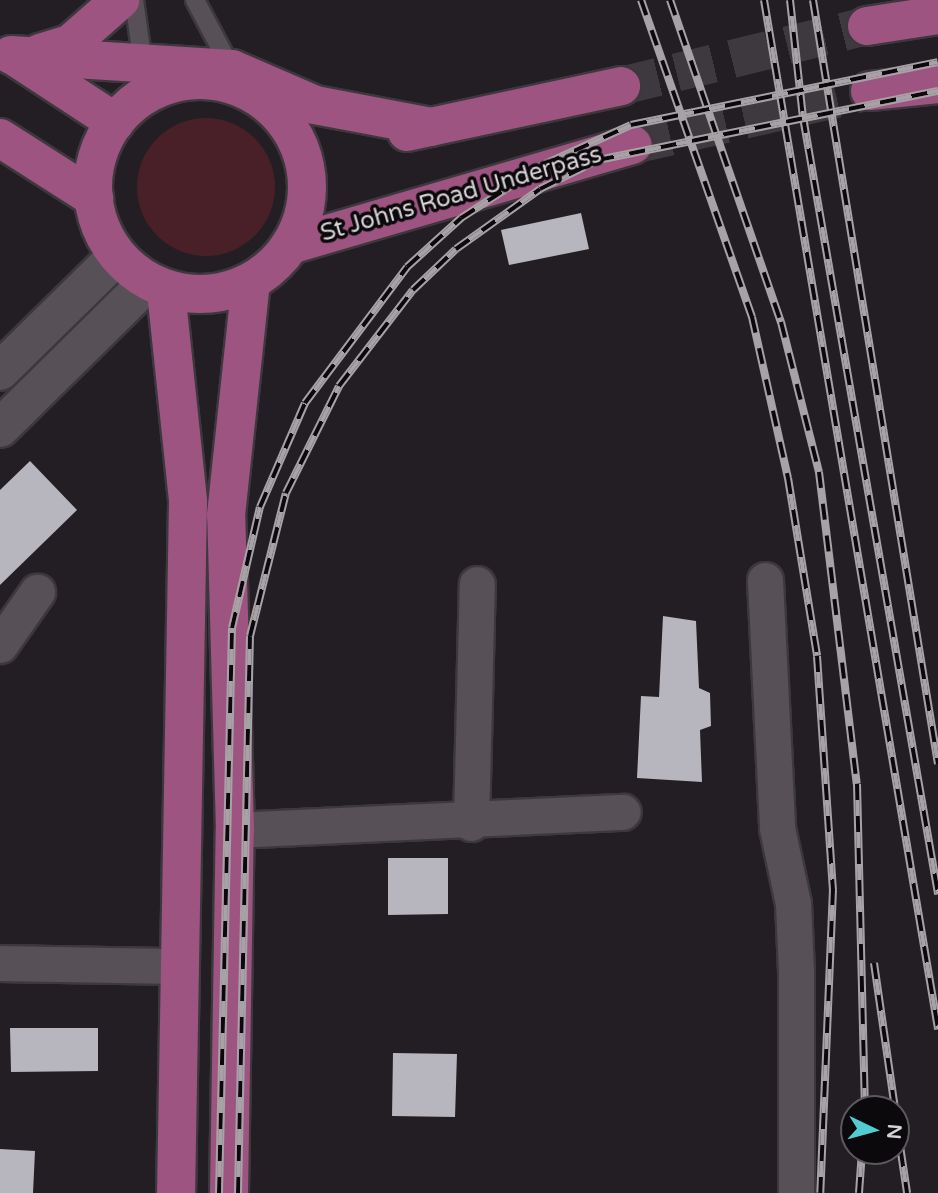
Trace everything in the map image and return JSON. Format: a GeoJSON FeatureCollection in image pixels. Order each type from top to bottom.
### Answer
{"type":"FeatureCollection","features":[{"type":"Feature","properties":{"kind":"main road"},"geometry":{"type":"LineString","coordinates":[[14,53],[70,44],[120,0]]}},
{"type":"Feature","properties":{"kind":"main road"},"geometry":{"type":"LineString","coordinates":[[867,26],[938,15]]}},
{"type":"Feature","properties":{"kind":"main road"},"geometry":{"type":"LineString","coordinates":[[14,53],[178,82],[237,79],[315,105],[432,127]]}},
{"type":"Feature","properties":{"kind":"main road"},"geometry":{"type":"LineString","coordinates":[[14,53],[115,122]]}},
{"type":"Feature","properties":{"kind":"main road"},"geometry":{"type":"LineString","coordinates":[[145,78],[101,147],[94,198],[116,257],[157,286],[224,292],[251,282],[290,245],[307,190],[293,133],[271,107],[237,79]]}},
{"type":"Feature","properties":{"kind":"main road"},"geometry":{"type":"LineString","coordinates":[[870,91],[938,84]]}},
{"type":"Feature","properties":{"kind":"main road"},"geometry":{"type":"LineString","coordinates":[[293,133],[396,134],[621,86]]}},
{"type":"Feature","properties":{"kind":"main road"},"geometry":{"type":"LineString","coordinates":[[0,138],[94,198]]}},
{"type":"Feature","properties":{"kind":"main road","name":"St Johns Road Underpass"},"geometry":{"type":"LineString","coordinates":[[290,245],[633,145]]}},
{"type":"Feature","properties":{"kind":"main road"},"geometry":{"type":"LineString","coordinates":[[0,371],[116,257]]}},
{"type":"Feature","properties":{"kind":"main road"},"geometry":{"type":"LineString","coordinates":[[229,1193],[235,830],[226,515],[251,282]]}},
{"type":"Feature","properties":{"kind":"main road"},"geometry":{"type":"LineString","coordinates":[[0,428],[157,286]]}},
{"type":"Feature","properties":{"kind":"main road"},"geometry":{"type":"LineString","coordinates":[[157,286],[188,502],[176,966],[176,1193]]}},
{"type":"Feature","properties":{"kind":"street"},"geometry":{"type":"LineString","coordinates":[[765,580],[777,828],[793,903],[796,971],[796,1193]]}},
{"type":"Feature","properties":{"kind":"street"},"geometry":{"type":"LineString","coordinates":[[471,823],[477,584]]}},
{"type":"Feature","properties":{"kind":"street"},"geometry":{"type":"LineString","coordinates":[[0,645],[37,592]]}},
{"type":"Feature","properties":{"kind":"street"},"geometry":{"type":"LineString","coordinates":[[235,830],[471,823],[623,812]]}},
{"type":"Feature","properties":{"kind":"street"},"geometry":{"type":"LineString","coordinates":[[0,963],[176,966]]}},
{"type":"Feature","properties":{"kind":"lane"},"geometry":{"type":"LineString","coordinates":[[134,0],[145,78]]}},
{"type":"Feature","properties":{"kind":"lane"},"geometry":{"type":"LineString","coordinates":[[194,0],[237,79]]}},
{"type":"Feature","properties":{"kind":"shaded area"},"geometry":{"type":"Polygon","coordinates":[[[206,118],[232,124],[255,138],[269,161],[275,187],[269,213],[255,236],[232,250],[206,256],[180,250],[157,236],[143,213],[137,187],[143,161],[157,138],[180,124],[206,118]]]}},
{"type":"Feature","properties":{"kind":"building"},"geometry":{"type":"Polygon","coordinates":[[[581,213],[589,249],[509,265],[501,230],[581,213]]]}},
{"type":"Feature","properties":{"kind":"building"},"geometry":{"type":"Polygon","coordinates":[[[30,461],[77,510],[0,585],[0,490],[30,461]]]}},
{"type":"Feature","properties":{"kind":"building"},"geometry":{"type":"Polygon","coordinates":[[[663,616],[696,621],[699,688],[710,693],[711,726],[700,730],[702,782],[637,778],[641,696],[659,697],[663,616]]]}},
{"type":"Feature","properties":{"kind":"building"},"geometry":{"type":"Polygon","coordinates":[[[388,858],[448,858],[448,914],[388,915],[388,858]]]}},
{"type":"Feature","properties":{"kind":"building"},"geometry":{"type":"Polygon","coordinates":[[[10,1028],[98,1028],[98,1071],[11,1072],[10,1028]]]}},
{"type":"Feature","properties":{"kind":"building"},"geometry":{"type":"Polygon","coordinates":[[[393,1053],[457,1054],[455,1117],[392,1116],[393,1053]]]}},
{"type":"Feature","properties":{"kind":"building"},"geometry":{"type":"Polygon","coordinates":[[[0,1149],[35,1151],[33,1193],[0,1193],[0,1149]]]}},
{"type":"Feature","properties":{"kind":"tunnel"},"geometry":{"type":"LineString","coordinates":[[621,86],[867,26]]}},
{"type":"Feature","properties":{"kind":"tunnel"},"geometry":{"type":"LineString","coordinates":[[633,145],[870,91]]}},
{"type":"Feature","properties":{"kind":"railway"},"geometry":{"type":"LineString","coordinates":[[641,0],[752,317],[788,478],[817,656],[833,889],[820,1193]]}},
{"type":"Feature","properties":{"kind":"railway"},"geometry":{"type":"LineString","coordinates":[[670,0],[781,322],[819,472],[857,784],[865,1095]]}},
{"type":"Feature","properties":{"kind":"railway"},"geometry":{"type":"LineString","coordinates":[[764,0],[938,1029]]}},
{"type":"Feature","properties":{"kind":"railway"},"geometry":{"type":"LineString","coordinates":[[790,0],[803,117],[938,894]]}},
{"type":"Feature","properties":{"kind":"railway"},"geometry":{"type":"LineString","coordinates":[[813,0],[938,764]]}},
{"type":"Feature","properties":{"kind":"railway"},"geometry":{"type":"LineString","coordinates":[[219,1193],[232,628],[260,507],[305,403],[407,267],[461,218],[545,164],[631,125],[938,62]]}},
{"type":"Feature","properties":{"kind":"railway"},"geometry":{"type":"LineString","coordinates":[[238,1193],[250,636],[286,493],[339,386],[413,290],[456,249],[540,189],[598,160],[938,91]]}},
{"type":"Feature","properties":{"kind":"railway"},"geometry":{"type":"LineString","coordinates":[[874,963],[893,1095]]}},
{"type":"Feature","properties":{"kind":"railway"},"geometry":{"type":"LineString","coordinates":[[859,1193],[861,1165]]}},
{"type":"Feature","properties":{"kind":"railway"},"geometry":{"type":"LineString","coordinates":[[903,1165],[907,1193]]}}]}
